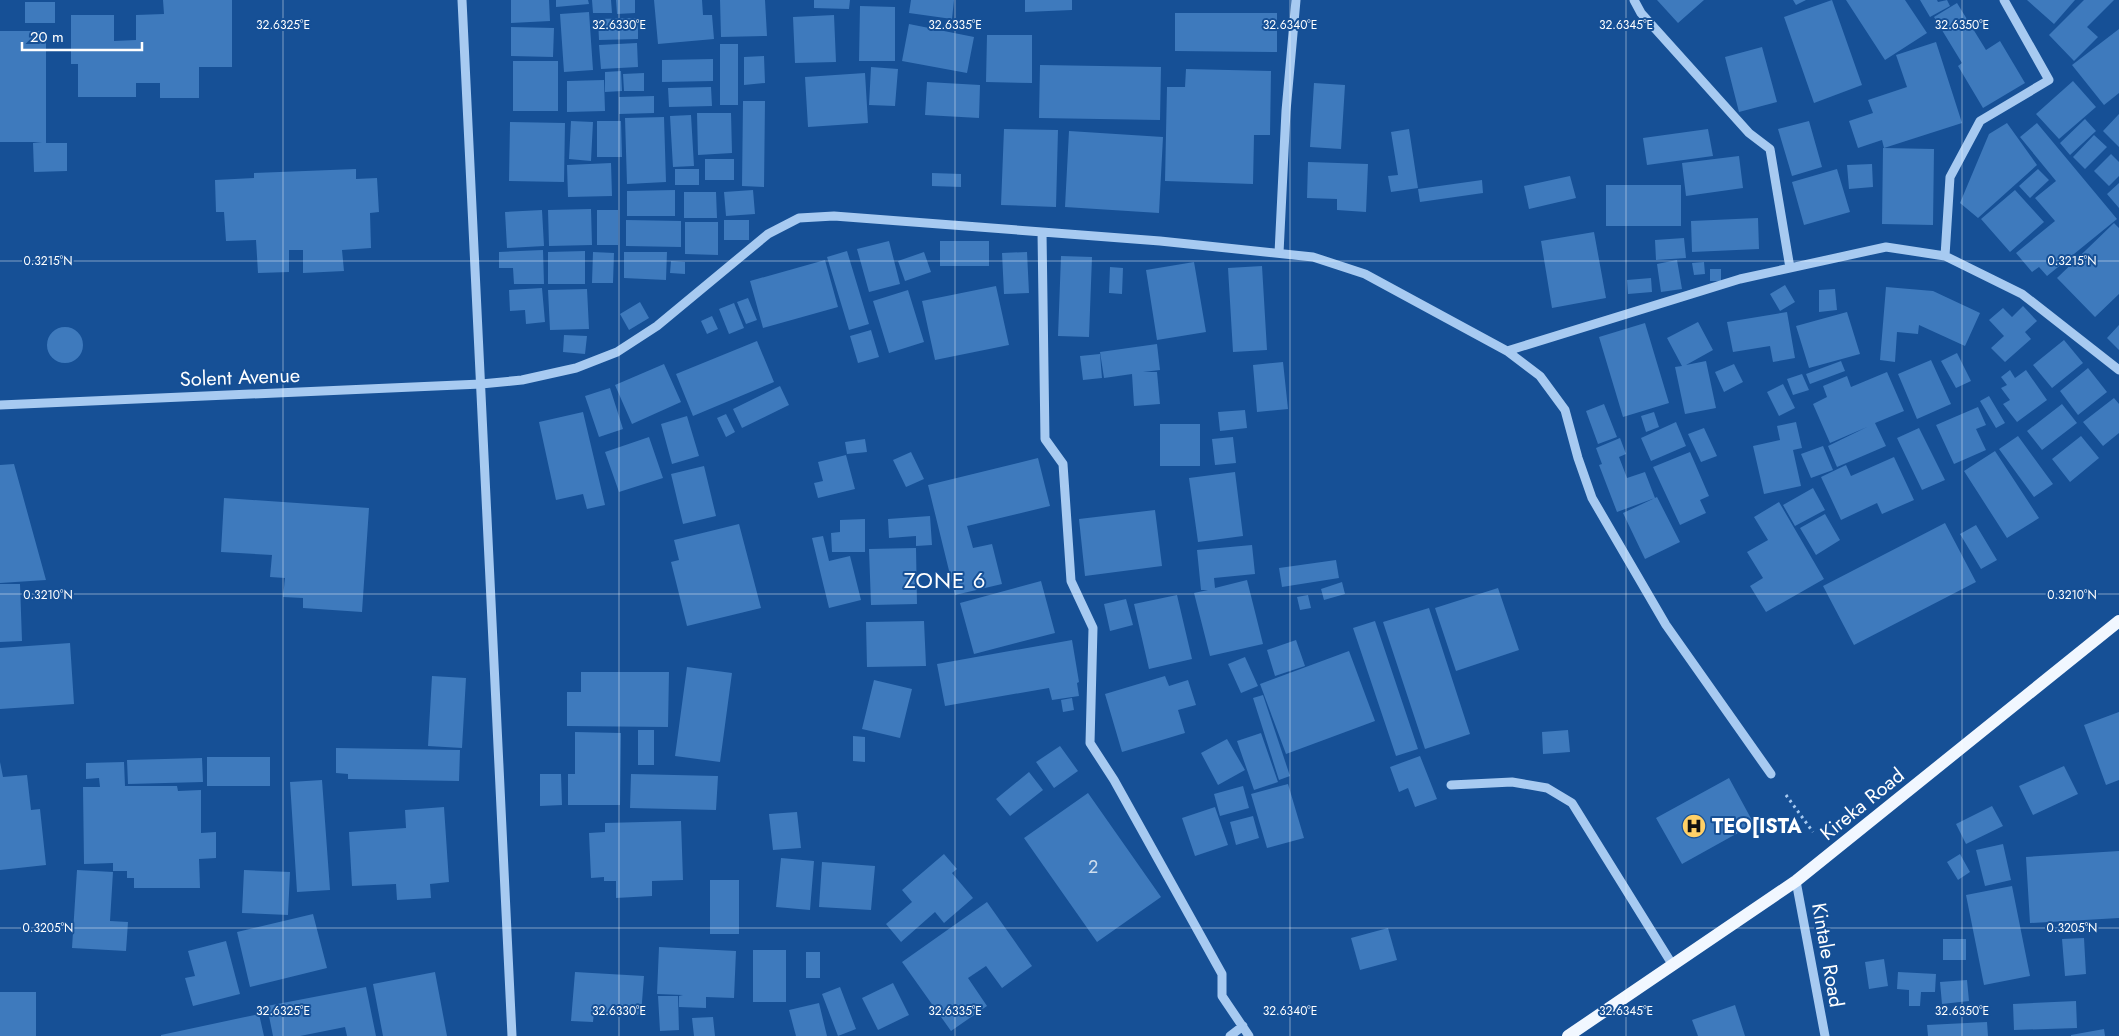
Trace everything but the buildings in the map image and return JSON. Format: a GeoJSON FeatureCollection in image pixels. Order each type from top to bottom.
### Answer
{"type":"FeatureCollection","features":[{"type":"Feature","properties":{"kind":"main road","name":"Kireka Road"},"geometry":{"type":"LineString","coordinates":[[1571,1035],[1672,964],[1796,881],[2119,621]]}},
{"type":"Feature","properties":{"kind":"street"},"geometry":{"type":"LineString","coordinates":[[462,0],[512,1036]]}},
{"type":"Feature","properties":{"kind":"street"},"geometry":{"type":"LineString","coordinates":[[1280,253],[1286,112],[1296,0]]}},
{"type":"Feature","properties":{"kind":"street"},"geometry":{"type":"LineString","coordinates":[[1634,0],[1641,14],[1749,133],[1770,149],[1790,268]]}},
{"type":"Feature","properties":{"kind":"street"},"geometry":{"type":"LineString","coordinates":[[1946,256],[1950,177],[1980,122],[2049,80],[2004,0]]}},
{"type":"Feature","properties":{"kind":"street","name":"Solent Avenue"},"geometry":{"type":"LineString","coordinates":[[0,405],[481,384],[522,380],[576,368],[617,352],[657,326],[768,234],[800,218],[834,216],[1160,241],[1313,257],[1365,274],[1507,351],[1540,376],[1565,410],[1578,458],[1592,498],[1666,625],[1771,774]]}},
{"type":"Feature","properties":{"kind":"street"},"geometry":{"type":"LineString","coordinates":[[1042,232],[1045,439],[1063,464],[1071,581],[1093,628],[1090,743],[1114,780],[1222,974],[1222,996],[1249,1036]]}},
{"type":"Feature","properties":{"kind":"street"},"geometry":{"type":"LineString","coordinates":[[1507,351],[1740,279],[1886,247],[1946,256],[2022,294],[2119,370]]}},
{"type":"Feature","properties":{"kind":"street"},"geometry":{"type":"LineString","coordinates":[[1451,785],[1512,782],[1547,788],[1572,803],[1672,964]]}},
{"type":"Feature","properties":{"kind":"street","name":"Kintale Road"},"geometry":{"type":"LineString","coordinates":[[1796,881],[1824,1036]]}},
{"type":"Feature","properties":{"kind":"street"},"geometry":{"type":"LineString","coordinates":[[1230,1036],[1243,1026]]}},
{"type":"Feature","properties":{"kind":"path"},"geometry":{"type":"LineString","coordinates":[[1771,774],[1829,855]]}},
{"type":"Feature","properties":{"kind":"place","name":"TEO[ISTA"},"geometry":{"type":"Point","coordinates":[1694,826]}},
{"type":"Feature","properties":{"kind":"district","name":"ZONE 6"},"geometry":{"type":"Point","coordinates":[945,580]}}]}
